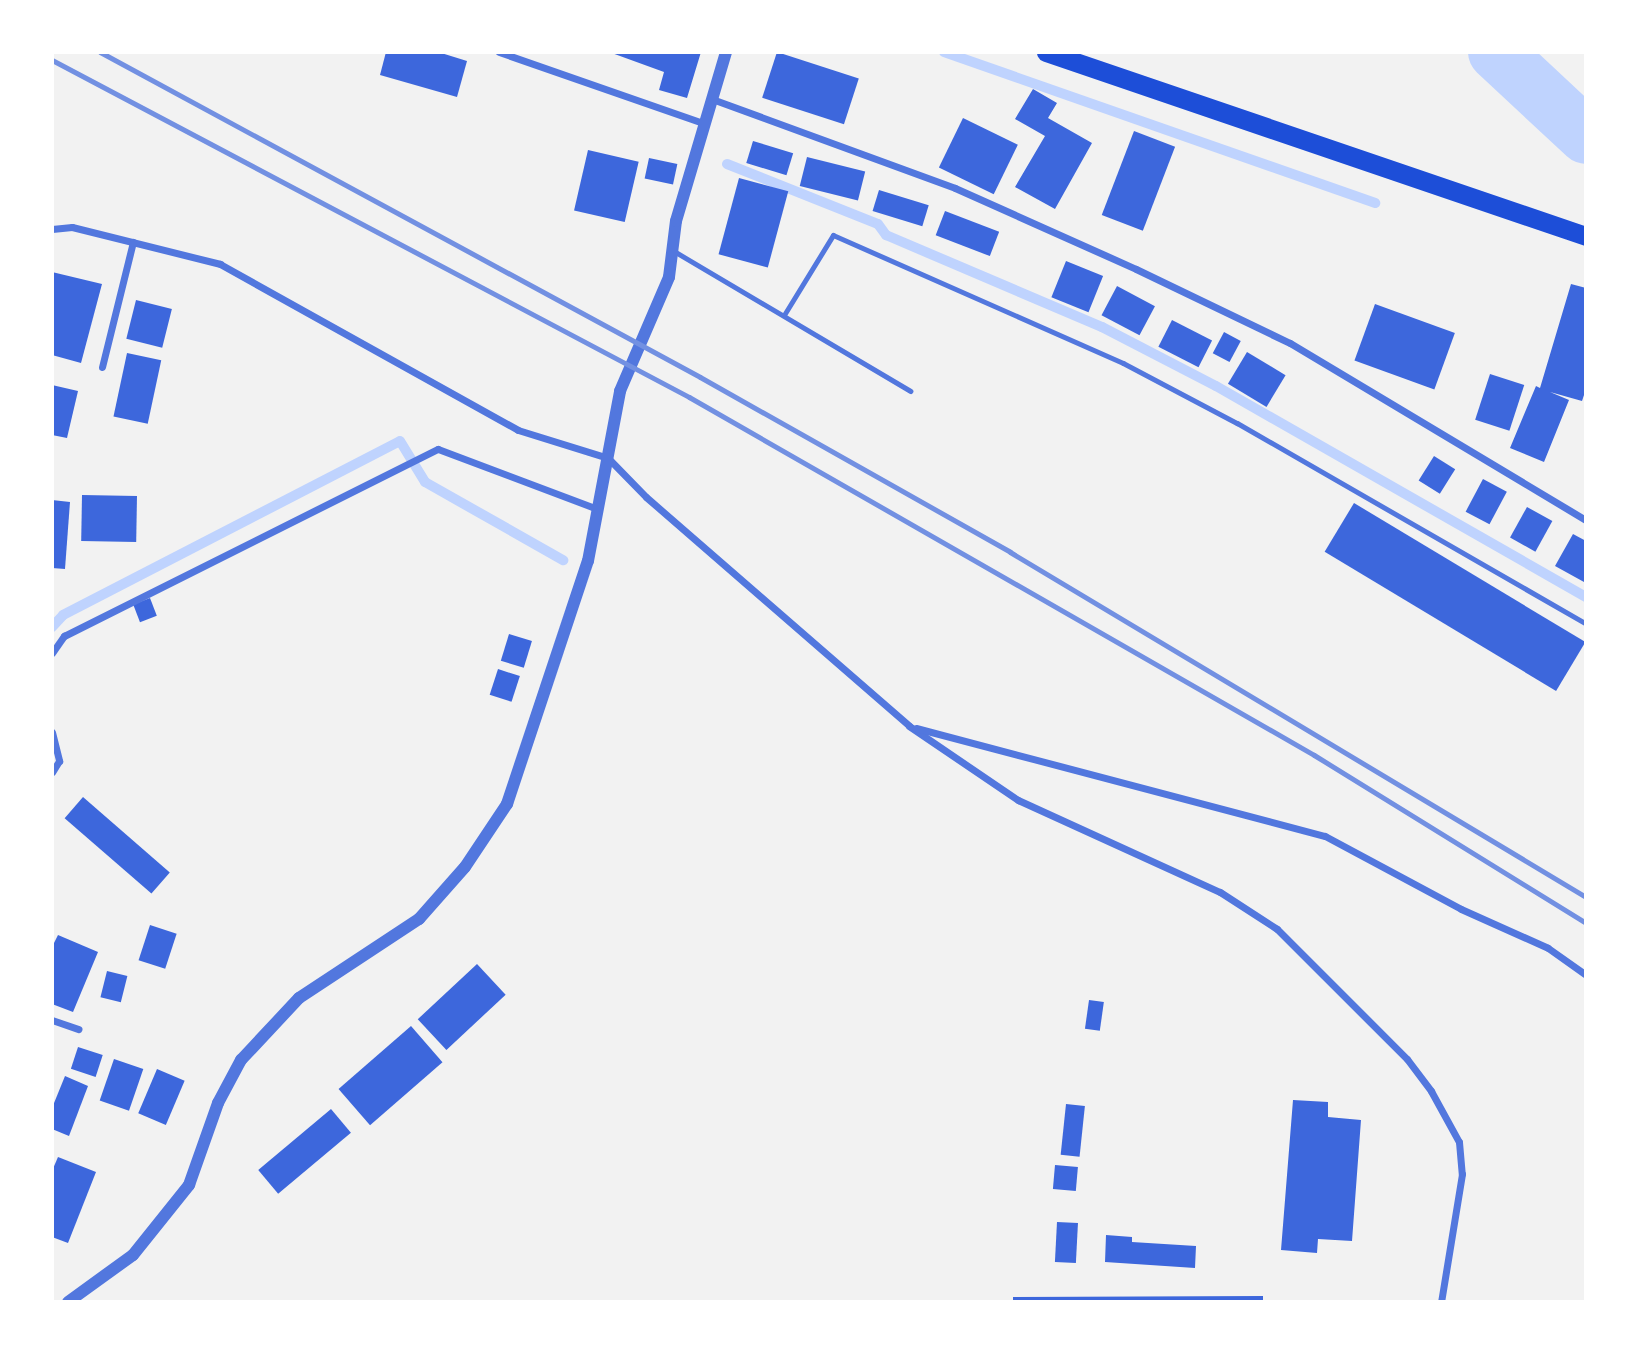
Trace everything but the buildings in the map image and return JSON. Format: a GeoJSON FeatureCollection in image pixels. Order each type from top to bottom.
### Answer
{"type":"FeatureCollection","features":[{"type":"Feature","properties":{"kind":"highway"},"geometry":{"type":"LineString","coordinates":[[1046,52],[1586,236]]}},
{"type":"Feature","properties":{"kind":"street"},"geometry":{"type":"LineString","coordinates":[[499,52],[706,124]]}},
{"type":"Feature","properties":{"kind":"street"},"geometry":{"type":"LineString","coordinates":[[68,1301],[133,1255],[189,1185],[218,1103],[241,1060],[299,998],[419,919],[465,867],[500,814],[562,648],[588,561],[620,391],[669,277],[676,221],[726,52]]}},
{"type":"Feature","properties":{"kind":"street"},"geometry":{"type":"LineString","coordinates":[[712,99],[955,188],[1148,274],[1290,343],[1586,520]]}},
{"type":"Feature","properties":{"kind":"street"},"geometry":{"type":"LineString","coordinates":[[52,229],[72,227],[220,264],[518,430],[608,458],[646,497],[909,726],[1018,800],[1220,892],[1277,929],[1408,1059],[1459,1142],[1462,1174],[1441,1301]]}},
{"type":"Feature","properties":{"kind":"street"},"geometry":{"type":"LineString","coordinates":[[102,367],[133,242]]}},
{"type":"Feature","properties":{"kind":"street"},"geometry":{"type":"LineString","coordinates":[[52,653],[64,636],[438,449],[598,509]]}},
{"type":"Feature","properties":{"kind":"street"},"geometry":{"type":"LineString","coordinates":[[909,726],[1325,836],[1461,909],[1548,948],[1586,975]]}},
{"type":"Feature","properties":{"kind":"street"},"geometry":{"type":"LineString","coordinates":[[52,732],[59,761],[52,772]]}},
{"type":"Feature","properties":{"kind":"street"},"geometry":{"type":"LineString","coordinates":[[52,1020],[78,1029]]}},
{"type":"Feature","properties":{"kind":"street"},"geometry":{"type":"LineString","coordinates":[[79,1301],[88,1288]]}},
{"type":"Feature","properties":{"kind":"lane"},"geometry":{"type":"LineString","coordinates":[[784,315],[833,235],[1123,363],[1237,423],[1586,624]]}},
{"type":"Feature","properties":{"kind":"lane"},"geometry":{"type":"LineString","coordinates":[[672,250],[910,391]]}},
{"type":"Feature","properties":{"kind":"waterway"},"geometry":{"type":"LineString","coordinates":[[944,52],[1375,203]]}},
{"type":"Feature","properties":{"kind":"waterway"},"geometry":{"type":"LineString","coordinates":[[1496,52],[1586,136]]}},
{"type":"Feature","properties":{"kind":"waterway"},"geometry":{"type":"LineString","coordinates":[[727,164],[878,224],[886,235],[1102,327],[1216,386],[1586,597]]}},
{"type":"Feature","properties":{"kind":"waterway"},"geometry":{"type":"LineString","coordinates":[[52,627],[63,615],[400,441],[425,482],[563,560]]}},
{"type":"Feature","properties":{"kind":"railway"},"geometry":{"type":"LineString","coordinates":[[100,52],[700,377],[1010,552],[1586,897]]}},
{"type":"Feature","properties":{"kind":"railway"},"geometry":{"type":"LineString","coordinates":[[52,60],[689,397],[1314,755],[1586,923]]}}]}
